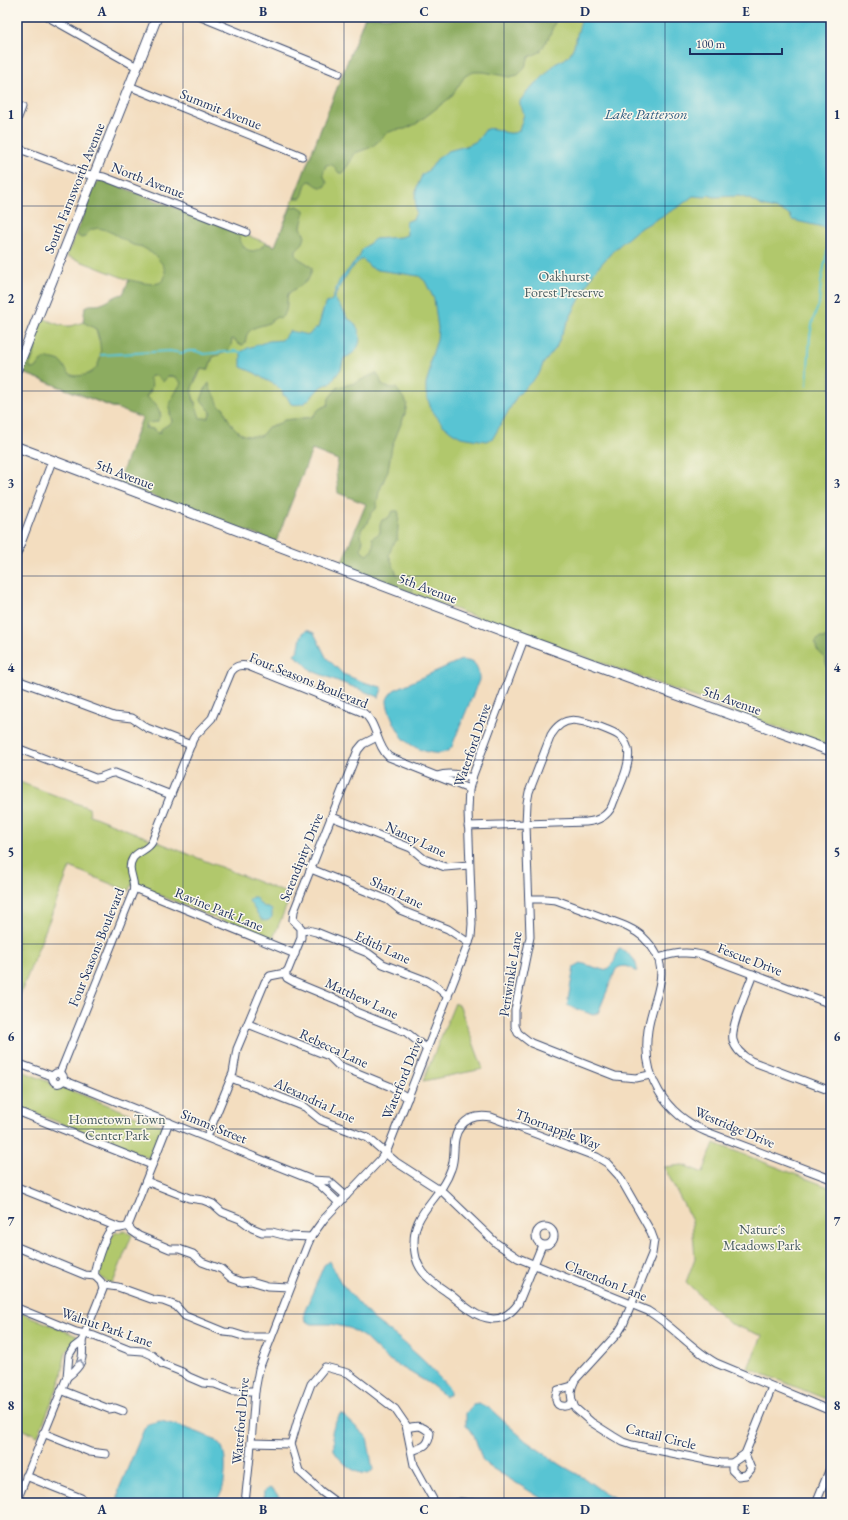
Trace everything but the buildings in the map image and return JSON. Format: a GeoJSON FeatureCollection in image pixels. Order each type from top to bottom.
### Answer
{"type":"FeatureCollection","features":[{"type":"Feature","properties":{"kind":"street"},"geometry":{"type":"LineString","coordinates":[[48,17],[137,67]]}},
{"type":"Feature","properties":{"kind":"street","name":"South Farnsworth Avenue"},"geometry":{"type":"LineString","coordinates":[[17,369],[157,17]]}},
{"type":"Feature","properties":{"kind":"street"},"geometry":{"type":"LineString","coordinates":[[201,17],[339,73]]}},
{"type":"Feature","properties":{"kind":"street","name":"Summit Avenue"},"geometry":{"type":"LineString","coordinates":[[129,86],[302,156]]}},
{"type":"Feature","properties":{"kind":"street"},"geometry":{"type":"LineString","coordinates":[[17,120],[22,107]]}},
{"type":"Feature","properties":{"kind":"street","name":"North Avenue"},"geometry":{"type":"LineString","coordinates":[[17,148],[86,174],[104,177],[246,232]]}},
{"type":"Feature","properties":{"kind":"street","name":"5th Avenue"},"geometry":{"type":"LineString","coordinates":[[17,447],[524,639],[831,751]]}},
{"type":"Feature","properties":{"kind":"street"},"geometry":{"type":"LineString","coordinates":[[17,554],[52,461]]}},
{"type":"Feature","properties":{"kind":"street","name":"Waterford Drive"},"geometry":{"type":"LineString","coordinates":[[245,1503],[255,1391],[259,1368],[290,1287],[311,1237],[324,1219],[385,1153],[469,944],[472,924],[468,826],[470,789],[472,778],[524,639]]}},
{"type":"Feature","properties":{"kind":"street","name":"Four Seasons Boulevard"},"geometry":{"type":"LineString","coordinates":[[58,1076],[134,888],[130,871],[131,862],[136,855],[150,846],[195,736],[212,718],[231,672],[236,666],[248,666],[362,712],[368,717],[384,752],[389,757],[470,789]]}},
{"type":"Feature","properties":{"kind":"street"},"geometry":{"type":"LineString","coordinates":[[17,680],[114,716],[132,718],[147,728],[191,745]]}},
{"type":"Feature","properties":{"kind":"street"},"geometry":{"type":"LineString","coordinates":[[468,826],[591,822],[598,820],[606,815],[612,806],[628,764],[628,749],[622,738],[615,732],[578,719],[566,722],[557,727],[551,735],[529,792],[526,824]]}},
{"type":"Feature","properties":{"kind":"street","name":"Serendipity Drive"},"geometry":{"type":"LineString","coordinates":[[302,931],[301,928],[294,922],[292,916],[358,750],[363,744],[377,737]]}},
{"type":"Feature","properties":{"kind":"street"},"geometry":{"type":"LineString","coordinates":[[17,748],[95,778],[102,777],[108,773],[115,773],[171,795]]}},
{"type":"Feature","properties":{"kind":"street","name":"Four Seasons Boulevard"},"geometry":{"type":"LineString","coordinates":[[438,776],[446,773],[472,778]]}},
{"type":"Feature","properties":{"kind":"street","name":"Nancy Lane"},"geometry":{"type":"LineString","coordinates":[[332,817],[411,848],[424,859],[444,867],[469,865]]}},
{"type":"Feature","properties":{"kind":"street","name":"Periwinkle Lane"},"geometry":{"type":"LineString","coordinates":[[526,824],[530,899],[530,937],[515,1010],[515,1026],[518,1033],[531,1043],[615,1076],[636,1078],[650,1075]]}},
{"type":"Feature","properties":{"kind":"street","name":"Shari Lane"},"geometry":{"type":"LineString","coordinates":[[311,869],[388,900],[400,910],[448,929],[469,944]]}},
{"type":"Feature","properties":{"kind":"street","name":"Ravine Park Lane"},"geometry":{"type":"LineString","coordinates":[[134,888],[295,954]]}},
{"type":"Feature","properties":{"kind":"street","name":"Westridge Drive"},"geometry":{"type":"LineString","coordinates":[[530,899],[545,898],[556,900],[633,930],[647,941],[658,958],[661,972],[661,980],[648,1031],[648,1062],[650,1075],[658,1090],[669,1105],[693,1126],[831,1179]]}},
{"type":"Feature","properties":{"kind":"street","name":"Edith Lane"},"geometry":{"type":"LineString","coordinates":[[302,931],[308,930],[316,932],[368,953],[383,964],[433,984],[448,997]]}},
{"type":"Feature","properties":{"kind":"street"},"geometry":{"type":"LineString","coordinates":[[207,1137],[231,1078],[236,1054],[268,978],[274,974],[285,973],[295,954],[302,931]]}},
{"type":"Feature","properties":{"kind":"street","name":"Fescue Drive"},"geometry":{"type":"LineString","coordinates":[[658,958],[674,952],[693,952],[831,1004]]}},
{"type":"Feature","properties":{"kind":"street","name":"Matthew Lane"},"geometry":{"type":"LineString","coordinates":[[285,973],[287,978],[294,982],[347,1004],[356,1012],[406,1032],[427,1049]]}},
{"type":"Feature","properties":{"kind":"street"},"geometry":{"type":"LineString","coordinates":[[754,974],[734,1027],[733,1041],[736,1048],[743,1056],[751,1061],[831,1092]]}},
{"type":"Feature","properties":{"kind":"street","name":"Rebecca Lane"},"geometry":{"type":"LineString","coordinates":[[248,1024],[329,1056],[338,1065],[389,1086],[408,1098]]}},
{"type":"Feature","properties":{"kind":"street","name":"Simms Street"},"geometry":{"type":"LineString","coordinates":[[17,1063],[58,1076],[312,1180],[319,1184],[339,1204]]}},
{"type":"Feature","properties":{"kind":"street","name":"Alexandria Lane"},"geometry":{"type":"LineString","coordinates":[[231,1078],[305,1107],[321,1120],[368,1138],[385,1153]]}},
{"type":"Feature","properties":{"kind":"street"},"geometry":{"type":"LineString","coordinates":[[17,1111],[152,1165]]}},
{"type":"Feature","properties":{"kind":"street","name":"Thornapple Way"},"geometry":{"type":"LineString","coordinates":[[542,1245],[518,1304],[513,1311],[499,1318],[493,1319],[473,1312],[423,1272],[416,1259],[414,1246],[415,1233],[420,1218],[451,1169],[454,1145],[458,1130],[467,1120],[480,1116],[492,1117],[597,1157],[607,1163],[619,1176],[651,1232],[654,1240],[652,1254],[632,1305]]}},
{"type":"Feature","properties":{"kind":"street"},"geometry":{"type":"LineString","coordinates":[[128,1226],[169,1122]]}},
{"type":"Feature","properties":{"kind":"street","name":"Clarendon Lane"},"geometry":{"type":"LineString","coordinates":[[385,1153],[400,1165],[448,1197],[496,1243],[518,1258],[648,1311],[661,1319],[703,1356],[716,1363],[831,1411]]}},
{"type":"Feature","properties":{"kind":"street","name":"Simms Street"},"geometry":{"type":"LineString","coordinates":[[312,1180],[329,1181],[346,1196]]}},
{"type":"Feature","properties":{"kind":"street"},"geometry":{"type":"LineString","coordinates":[[146,1181],[189,1198],[203,1200],[213,1204],[222,1212],[240,1219],[252,1228],[262,1232],[272,1232],[287,1236],[311,1237]]}},
{"type":"Feature","properties":{"kind":"street"},"geometry":{"type":"LineString","coordinates":[[17,1187],[120,1228]]}},
{"type":"Feature","properties":{"kind":"street"},"geometry":{"type":"LineString","coordinates":[[128,1226],[114,1229],[108,1234],[94,1269],[95,1276],[103,1285],[118,1287],[154,1300],[162,1300],[176,1306],[186,1316],[224,1332],[246,1336],[271,1336]]}},
{"type":"Feature","properties":{"kind":"street"},"geometry":{"type":"LineString","coordinates":[[128,1226],[139,1236],[170,1249],[179,1249],[193,1254],[202,1262],[221,1269],[231,1278],[242,1282],[256,1282],[268,1286],[290,1287]]}},
{"type":"Feature","properties":{"kind":"street"},"geometry":{"type":"LineString","coordinates":[[17,1247],[86,1275],[95,1276]]}},
{"type":"Feature","properties":{"kind":"street"},"geometry":{"type":"LineString","coordinates":[[67,1377],[76,1370],[82,1362],[82,1341],[103,1289],[103,1285]]}},
{"type":"Feature","properties":{"kind":"street"},"geometry":{"type":"LineString","coordinates":[[572,1386],[558,1390],[555,1397],[556,1401],[561,1406],[573,1403],[571,1393],[575,1380],[618,1333],[632,1305]]}},
{"type":"Feature","properties":{"kind":"street","name":"Walnut Park Lane"},"geometry":{"type":"LineString","coordinates":[[17,1308],[76,1332],[129,1350],[143,1351],[152,1355],[162,1364],[182,1372],[189,1378],[203,1383],[215,1384],[233,1391],[255,1391]]}},
{"type":"Feature","properties":{"kind":"street"},"geometry":{"type":"LineString","coordinates":[[17,1500],[67,1377],[69,1355],[74,1347],[82,1341]]}},
{"type":"Feature","properties":{"kind":"street"},"geometry":{"type":"LineString","coordinates":[[337,1503],[322,1492],[299,1471],[291,1444],[300,1413],[311,1384],[325,1368],[348,1373],[395,1409],[407,1428],[414,1465],[435,1503]]}},
{"type":"Feature","properties":{"kind":"street"},"geometry":{"type":"LineString","coordinates":[[745,1454],[751,1468],[746,1475],[742,1477],[738,1476],[732,1470],[732,1464],[745,1454],[772,1387]]}},
{"type":"Feature","properties":{"kind":"street"},"geometry":{"type":"LineString","coordinates":[[61,1390],[109,1409],[115,1408],[123,1411]]}},
{"type":"Feature","properties":{"kind":"street","name":"Cattail Circle"},"geometry":{"type":"LineString","coordinates":[[573,1403],[582,1415],[623,1442],[732,1464]]}},
{"type":"Feature","properties":{"kind":"street"},"geometry":{"type":"LineString","coordinates":[[407,1428],[424,1426],[430,1433],[429,1441],[423,1448],[412,1451]]}},
{"type":"Feature","properties":{"kind":"street"},"geometry":{"type":"LineString","coordinates":[[43,1433],[90,1452],[106,1454]]}},
{"type":"Feature","properties":{"kind":"street"},"geometry":{"type":"LineString","coordinates":[[251,1443],[291,1444]]}},
{"type":"Feature","properties":{"kind":"street"},"geometry":{"type":"LineString","coordinates":[[818,1502],[831,1466]]}},
{"type":"Feature","properties":{"kind":"street"},"geometry":{"type":"LineString","coordinates":[[26,1476],[81,1498]]}},
{"type":"Feature","properties":{"kind":"street"},"geometry":{"type":"LineString","coordinates":[[456,1503],[473,1503]]}},
{"type":"Feature","properties":{"kind":"green space","name":"Oakhurst Forest Preserve"},"geometry":{"type":"Polygon","coordinates":[[[365,17],[831,17],[831,747],[340,567],[378,476],[313,450],[160,498],[196,405],[191,391],[193,384],[201,369],[208,370],[213,357],[215,356],[154,314],[117,409],[21,372],[43,318],[64,326],[87,323],[96,329],[99,340],[105,341],[129,280],[67,256],[95,185],[100,180],[275,246],[365,17]]]}},
{"type":"Feature","properties":{"kind":"green space"},"geometry":{"type":"Polygon","coordinates":[[[365,17],[557,17],[549,37],[540,52],[529,57],[524,69],[518,75],[509,77],[484,72],[474,72],[465,76],[451,97],[416,124],[405,129],[387,133],[372,147],[355,153],[342,173],[339,173],[333,165],[326,165],[323,174],[327,183],[325,187],[318,186],[310,181],[306,184],[301,198],[294,198],[365,17]]]}},
{"type":"Feature","properties":{"kind":"green space"},"geometry":{"type":"Polygon","coordinates":[[[100,180],[103,180],[239,232],[244,247],[252,251],[261,248],[265,243],[275,246],[291,207],[298,206],[304,210],[301,227],[305,237],[303,243],[296,250],[296,256],[312,268],[309,278],[288,294],[286,311],[283,316],[280,318],[277,317],[269,323],[250,330],[243,345],[238,344],[232,339],[231,346],[227,352],[213,357],[208,370],[201,369],[192,387],[192,392],[200,418],[208,418],[211,412],[201,400],[209,383],[210,389],[218,404],[224,408],[233,427],[247,436],[261,436],[268,427],[284,420],[312,417],[319,409],[328,405],[329,398],[338,387],[355,383],[376,373],[383,386],[396,388],[407,403],[405,414],[392,446],[388,470],[379,492],[376,509],[371,514],[368,523],[362,528],[360,536],[363,540],[361,548],[363,553],[368,555],[373,547],[372,538],[380,533],[380,525],[382,520],[388,518],[393,511],[398,511],[397,540],[392,546],[389,555],[397,575],[411,582],[413,589],[412,593],[340,567],[366,504],[338,493],[336,471],[338,460],[312,450],[276,542],[118,483],[142,418],[21,372],[32,343],[37,346],[30,368],[36,368],[41,361],[48,358],[60,361],[68,373],[74,376],[85,375],[91,372],[96,368],[99,362],[100,342],[96,329],[83,322],[85,307],[89,305],[101,304],[123,294],[129,280],[155,284],[163,280],[165,276],[165,270],[160,262],[154,255],[143,247],[133,245],[108,231],[98,228],[92,229],[85,237],[81,238],[76,234],[95,185],[100,180]],[[156,375],[149,378],[152,386],[146,397],[156,404],[161,416],[157,422],[147,423],[145,428],[154,429],[157,433],[160,433],[161,429],[172,422],[169,407],[170,402],[181,383],[176,377],[172,376],[168,376],[163,382],[156,375]]]}},
{"type":"Feature","properties":{"kind":"green space"},"geometry":{"type":"Polygon","coordinates":[[[156,375],[161,378],[170,376],[175,377],[181,383],[170,413],[172,422],[160,433],[157,433],[154,429],[145,428],[147,423],[161,413],[146,397],[151,391],[149,378],[156,375]]]}},
{"type":"Feature","properties":{"kind":"green space"},"geometry":{"type":"Polygon","coordinates":[[[820,638],[831,638],[831,671],[829,672],[824,657],[817,650],[815,642],[820,638]]]}},
{"type":"Feature","properties":{"kind":"green space"},"geometry":{"type":"Polygon","coordinates":[[[17,781],[89,808],[90,815],[291,895],[272,941],[132,884],[128,891],[70,867],[17,1003],[17,781]]]}},
{"type":"Feature","properties":{"kind":"green space"},"geometry":{"type":"Polygon","coordinates":[[[455,1003],[460,1007],[483,1069],[423,1081],[455,1003]]]}},
{"type":"Feature","properties":{"kind":"green space","name":"Hometown Town Center Park"},"geometry":{"type":"Polygon","coordinates":[[[17,1069],[49,1082],[54,1088],[58,1089],[62,1087],[164,1127],[151,1159],[17,1106],[17,1069]]]}},
{"type":"Feature","properties":{"kind":"green space","name":"Nature's Meadows Park"},"geometry":{"type":"Polygon","coordinates":[[[714,1143],[831,1188],[831,1401],[748,1368],[762,1336],[729,1323],[686,1282],[695,1258],[692,1221],[664,1167],[683,1165],[703,1173],[714,1143]]]}},
{"type":"Feature","properties":{"kind":"green space"},"geometry":{"type":"Polygon","coordinates":[[[124,1231],[132,1235],[113,1283],[109,1282],[99,1275],[99,1268],[112,1237],[115,1233],[124,1231]]]}},
{"type":"Feature","properties":{"kind":"green space"},"geometry":{"type":"Polygon","coordinates":[[[17,1311],[77,1336],[79,1339],[66,1352],[62,1376],[38,1436],[17,1427],[17,1311]]]}},
{"type":"Feature","properties":{"kind":"water","name":"Lake Patterson"},"geometry":{"type":"Polygon","coordinates":[[[582,17],[831,17],[831,232],[823,227],[792,220],[790,215],[782,211],[762,206],[749,199],[739,196],[693,196],[680,206],[636,231],[614,250],[594,272],[563,331],[556,348],[543,364],[539,374],[517,396],[493,438],[486,441],[461,437],[452,432],[443,425],[431,409],[426,393],[426,384],[430,370],[430,361],[437,340],[438,328],[434,299],[425,281],[419,276],[378,270],[370,267],[363,259],[355,265],[346,276],[335,298],[347,318],[354,323],[358,329],[360,335],[359,344],[353,353],[344,358],[341,369],[330,384],[324,385],[304,403],[298,405],[291,404],[276,385],[241,367],[241,352],[248,348],[269,341],[282,340],[290,331],[309,335],[315,328],[318,328],[325,304],[332,300],[339,281],[359,257],[362,250],[375,239],[401,237],[407,235],[406,222],[413,219],[416,213],[415,197],[417,187],[422,175],[431,168],[437,159],[448,151],[477,141],[486,129],[495,129],[506,133],[514,133],[519,131],[524,114],[520,101],[528,90],[555,64],[565,59],[570,54],[574,46],[582,17]]]}},
{"type":"Feature","properties":{"kind":"water"},"geometry":{"type":"Polygon","coordinates":[[[307,630],[314,633],[326,657],[343,674],[381,687],[382,689],[379,697],[312,671],[295,656],[294,654],[298,650],[301,636],[307,630]]]}},
{"type":"Feature","properties":{"kind":"water"},"geometry":{"type":"Polygon","coordinates":[[[461,660],[473,662],[475,664],[478,670],[479,680],[451,748],[446,752],[432,753],[417,748],[402,737],[396,727],[387,704],[388,697],[394,690],[461,660]]]}},
{"type":"Feature","properties":{"kind":"water"},"geometry":{"type":"Polygon","coordinates":[[[252,897],[255,897],[261,905],[272,910],[272,917],[269,920],[265,921],[261,919],[249,901],[252,897]]]}},
{"type":"Feature","properties":{"kind":"water"},"geometry":{"type":"Polygon","coordinates":[[[620,949],[627,952],[632,957],[636,964],[637,971],[625,966],[616,969],[598,1013],[593,1015],[567,1005],[574,967],[581,963],[603,970],[607,969],[614,962],[618,950],[620,949]]]}},
{"type":"Feature","properties":{"kind":"water"},"geometry":{"type":"Polygon","coordinates":[[[329,1261],[341,1283],[372,1318],[401,1340],[425,1362],[450,1389],[450,1395],[445,1396],[430,1384],[386,1358],[364,1337],[349,1328],[331,1324],[312,1324],[305,1321],[304,1313],[324,1265],[329,1261]]]}},
{"type":"Feature","properties":{"kind":"water"},"geometry":{"type":"Polygon","coordinates":[[[479,1404],[488,1407],[526,1441],[603,1492],[619,1500],[637,1503],[549,1503],[487,1465],[482,1459],[475,1438],[466,1425],[466,1413],[473,1405],[479,1404]]]}},
{"type":"Feature","properties":{"kind":"water"},"geometry":{"type":"Polygon","coordinates":[[[340,1414],[342,1414],[367,1437],[373,1470],[369,1473],[357,1472],[351,1469],[336,1455],[332,1431],[340,1414]]]}},
{"type":"Feature","properties":{"kind":"water"},"geometry":{"type":"Polygon","coordinates":[[[160,1421],[200,1433],[220,1444],[223,1448],[225,1478],[219,1497],[212,1502],[119,1503],[119,1489],[144,1429],[148,1424],[160,1421]]]}},
{"type":"Feature","properties":{"kind":"water"},"geometry":{"type":"Polygon","coordinates":[[[269,1488],[274,1490],[283,1503],[263,1503],[264,1491],[269,1488]]]}},
{"type":"Feature","properties":{"kind":"waterway"},"geometry":{"type":"LineString","coordinates":[[807,385],[810,336],[813,320],[819,304],[821,282],[831,232]]}},
{"type":"Feature","properties":{"kind":"waterway"},"geometry":{"type":"LineString","coordinates":[[101,355],[170,351],[181,353],[196,351],[204,354],[236,351],[241,352]]}}]}
